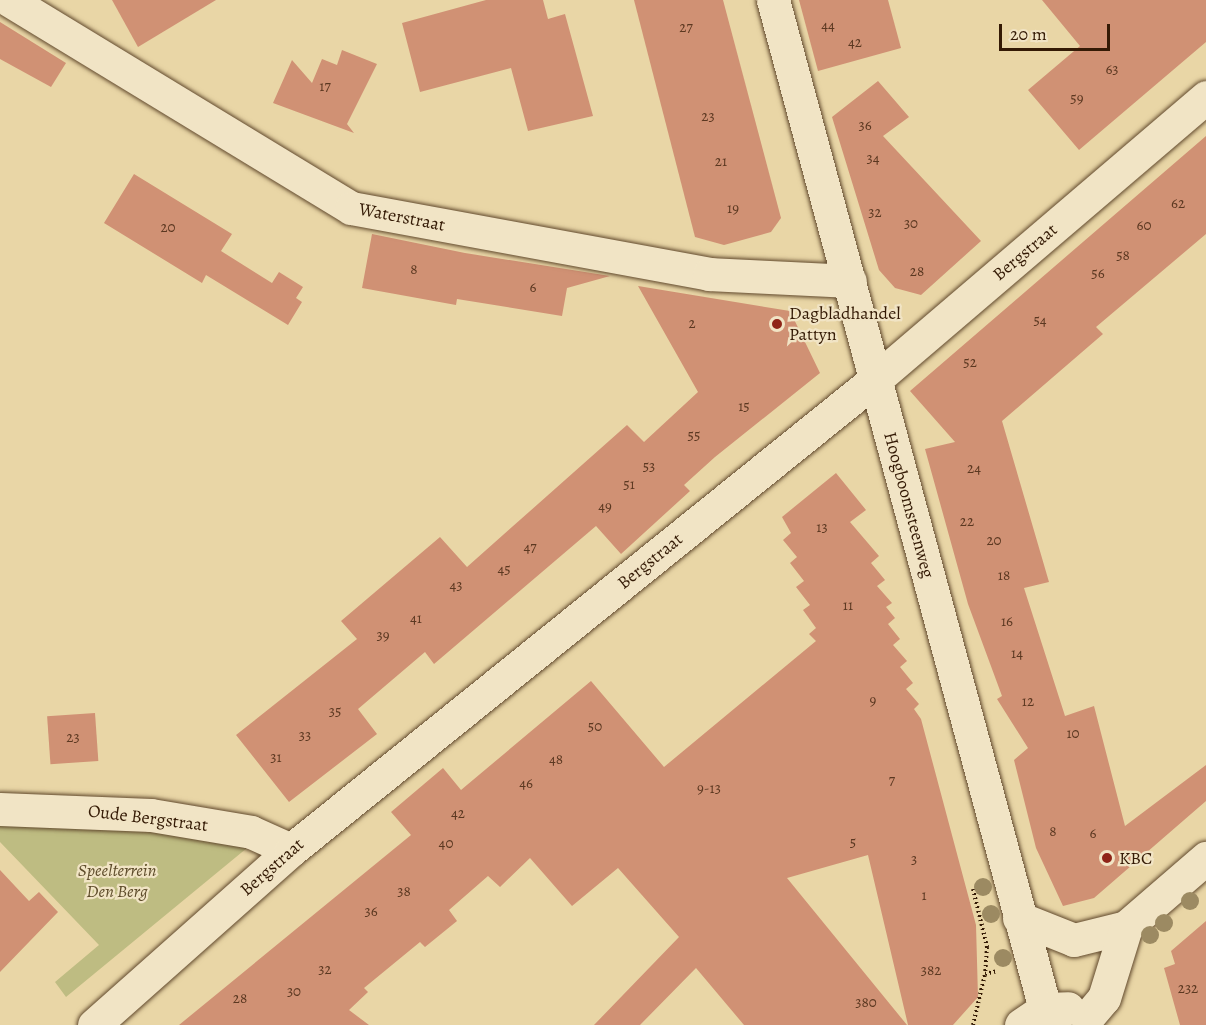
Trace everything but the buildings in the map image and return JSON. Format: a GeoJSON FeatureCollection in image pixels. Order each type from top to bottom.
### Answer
{"type":"FeatureCollection","features":[{"type":"Feature","properties":{"kind":"street","name":"Waterstraat"},"geometry":{"type":"LineString","coordinates":[[9,0],[351,208],[709,274],[850,281]]}},
{"type":"Feature","properties":{"kind":"street","name":"Hoogboomsteenweg"},"geometry":{"type":"LineString","coordinates":[[773,0],[1032,962],[1033,1017]]}},
{"type":"Feature","properties":{"kind":"street","name":"Bergstraat"},"geometry":{"type":"LineString","coordinates":[[94,1025],[291,850],[876,379],[1206,97]]}},
{"type":"Feature","properties":{"kind":"street","name":"Oude Bergstraat"},"geometry":{"type":"LineString","coordinates":[[0,808],[142,814],[251,832],[291,850]]}},
{"type":"Feature","properties":{"kind":"street"},"geometry":{"type":"LineString","coordinates":[[1019,918],[1074,940],[1126,927],[1206,858]]}},
{"type":"Feature","properties":{"kind":"street"},"geometry":{"type":"LineString","coordinates":[[1033,1017],[1068,1008],[1089,1022],[1104,998],[1126,927]]}},
{"type":"Feature","properties":{"kind":"path"},"geometry":{"type":"LineString","coordinates":[[973,1025],[985,974],[1032,962]]}},
{"type":"Feature","properties":{"kind":"green space","name":"Speelterrein Den Berg"},"geometry":{"type":"Polygon","coordinates":[[[0,820],[116,824],[237,841],[247,848],[66,997],[55,982],[99,945],[0,842],[0,820]]]}},
{"type":"Feature","properties":{"kind":"place","name":"Dagbladhandel Pattyn"},"geometry":{"type":"Point","coordinates":[777,324]}},
{"type":"Feature","properties":{"kind":"place","name":"KBC"},"geometry":{"type":"Point","coordinates":[1107,858]}}]}
